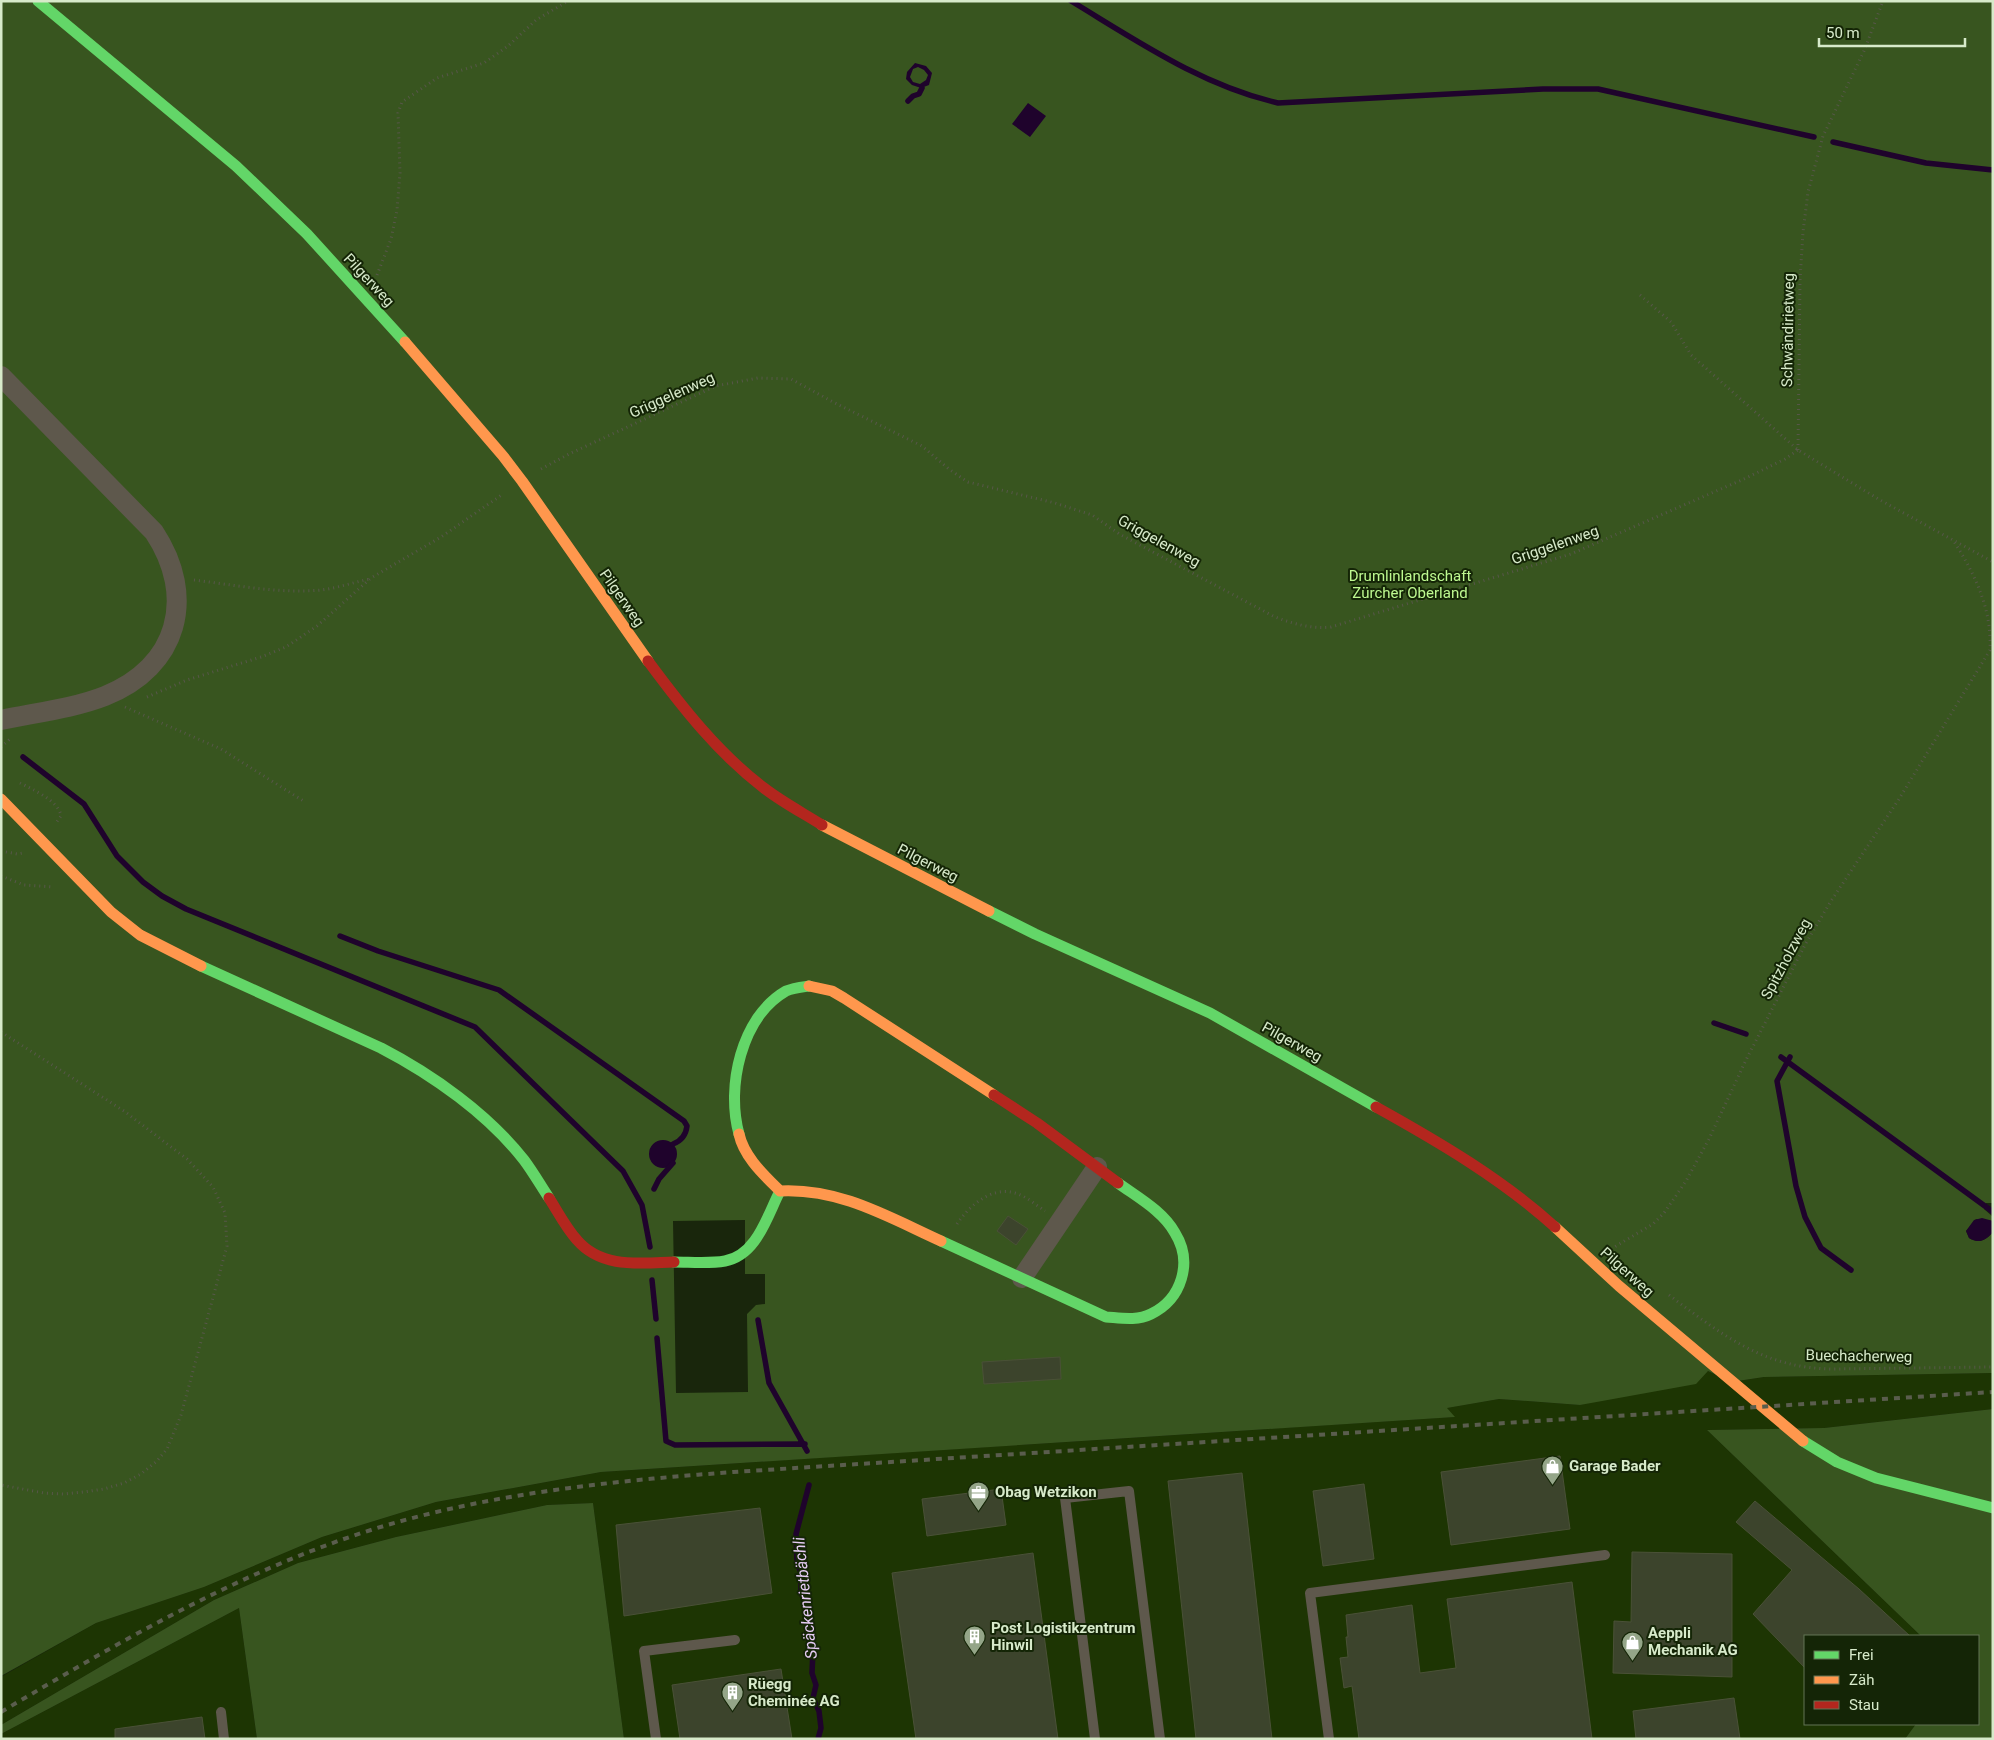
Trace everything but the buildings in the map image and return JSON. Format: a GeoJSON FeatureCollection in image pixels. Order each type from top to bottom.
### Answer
{"type":"FeatureCollection","features":[{"type":"Feature","properties":{"kind":"street","name":"Pilgerweg"},"geometry":{"type":"LineString","coordinates":[[38,1],[237,167],[281,209],[368,300],[503,456],[684,710],[724,752],[764,788],[798,811],[856,843],[1035,934],[1210,1013],[1386,1112],[1515,1192],[1591,1261],[1803,1441],[1820,1453],[1854,1470],[1884,1480],[1993,1508]]}},
{"type":"Feature","properties":{"kind":"street"},"geometry":{"type":"LineString","coordinates":[[1,376],[149,526],[166,552],[175,578],[178,610],[172,634],[159,656],[142,674],[104,696],[1,720]]}},
{"type":"Feature","properties":{"kind":"street"},"geometry":{"type":"LineString","coordinates":[[1,799],[126,924],[157,946],[381,1048],[443,1085],[477,1112],[510,1144],[524,1160],[576,1238],[585,1248],[600,1257],[618,1262],[645,1263],[719,1262],[736,1258],[746,1252],[754,1243],[780,1191]]}},
{"type":"Feature","properties":{"kind":"street"},"geometry":{"type":"LineString","coordinates":[[809,986],[832,991],[1030,1119],[1097,1167],[1160,1214],[1175,1229],[1183,1248],[1185,1262],[1183,1276],[1178,1289],[1170,1301],[1159,1310],[1140,1318],[1119,1320],[1092,1311],[842,1197],[810,1190],[780,1191],[754,1164],[739,1138],[734,1117],[736,1080],[747,1039],[763,1012],[779,996],[788,991],[809,986]]}},
{"type":"Feature","properties":{"kind":"street"},"geometry":{"type":"LineString","coordinates":[[1022,1278],[1097,1167]]}},
{"type":"Feature","properties":{"kind":"lane"},"geometry":{"type":"LineString","coordinates":[[1095,1739],[1064,1498],[1129,1491],[1160,1739]]}},
{"type":"Feature","properties":{"kind":"lane"},"geometry":{"type":"LineString","coordinates":[[1329,1739],[1310,1593],[1605,1555]]}},
{"type":"Feature","properties":{"kind":"lane"},"geometry":{"type":"LineString","coordinates":[[656,1739],[644,1651],[735,1640]]}},
{"type":"Feature","properties":{"kind":"lane"},"geometry":{"type":"LineString","coordinates":[[221,1712],[224,1739]]}},
{"type":"Feature","properties":{"kind":"path"},"geometry":{"type":"LineString","coordinates":[[368,300],[390,239],[398,210],[400,173],[398,113],[402,102],[437,78],[487,62],[508,46],[536,20],[568,1]]}},
{"type":"Feature","properties":{"kind":"path","name":"Schwändirietweg"},"geometry":{"type":"LineString","coordinates":[[1798,450],[1800,280],[1808,192],[1823,136],[1864,51],[1883,1]]}},
{"type":"Feature","properties":{"kind":"path"},"geometry":{"type":"LineString","coordinates":[[1640,295],[1671,322],[1691,355],[1798,450],[1880,500],[1993,562]]}},
{"type":"Feature","properties":{"kind":"path","name":"Griggelenweg"},"geometry":{"type":"LineString","coordinates":[[371,578],[441,537],[522,481],[569,454],[716,386],[758,378],[791,379],[922,446],[950,470],[968,482],[1092,515],[1121,535],[1275,616],[1299,625],[1319,628],[1331,627],[1571,554],[1744,479],[1798,450]]}},
{"type":"Feature","properties":{"kind":"path","name":"Spitzholzweg"},"geometry":{"type":"LineString","coordinates":[[1591,1261],[1645,1230],[1658,1219],[1686,1182],[1709,1140],[1746,1060],[1806,943],[1991,649],[1990,630],[1984,602],[1973,573],[1953,540]]}},
{"type":"Feature","properties":{"kind":"path"},"geometry":{"type":"LineString","coordinates":[[175,578],[296,590],[323,590],[371,578]]}},
{"type":"Feature","properties":{"kind":"path"},"geometry":{"type":"LineString","coordinates":[[142,699],[172,685],[262,657],[286,647],[317,626],[371,578]]}},
{"type":"Feature","properties":{"kind":"path"},"geometry":{"type":"LineString","coordinates":[[133,703],[124,708],[220,749],[305,802]]}},
{"type":"Feature","properties":{"kind":"path"},"geometry":{"type":"LineString","coordinates":[[1,747],[11,739]]}},
{"type":"Feature","properties":{"kind":"path"},"geometry":{"type":"LineString","coordinates":[[14,780],[44,796],[60,811],[61,816],[52,827]]}},
{"type":"Feature","properties":{"kind":"path"},"geometry":{"type":"LineString","coordinates":[[1,850],[19,854],[28,850]]}},
{"type":"Feature","properties":{"kind":"path"},"geometry":{"type":"LineString","coordinates":[[1,876],[24,885],[87,887]]}},
{"type":"Feature","properties":{"kind":"path"},"geometry":{"type":"LineString","coordinates":[[1,1032],[124,1111],[187,1159],[213,1187],[225,1213],[227,1246],[181,1415],[167,1449],[157,1461],[142,1474],[124,1483],[104,1489],[63,1494],[44,1493],[1,1485]]}},
{"type":"Feature","properties":{"kind":"path"},"geometry":{"type":"LineString","coordinates":[[948,1244],[966,1211],[981,1199],[996,1193],[1010,1192],[1021,1195],[1060,1221]]}},
{"type":"Feature","properties":{"kind":"path"},"geometry":{"type":"LineString","coordinates":[[1613,1248],[1620,1254]]}},
{"type":"Feature","properties":{"kind":"path","name":"Buechacherweg"},"geometry":{"type":"LineString","coordinates":[[1662,1290],[1704,1321],[1752,1351],[1766,1358],[1796,1366],[1810,1369],[1993,1367]]}},
{"type":"Feature","properties":{"kind":"shaded area"},"geometry":{"type":"Polygon","coordinates":[[[915,63],[926,66],[932,73],[929,85],[921,88],[912,85],[906,79],[907,72],[915,63]],[[918,67],[913,69],[910,77],[913,82],[920,84],[926,80],[928,75],[918,67]]]}},
{"type":"Feature","properties":{"kind":"shaded area"},"geometry":{"type":"Polygon","coordinates":[[[1028,103],[1046,116],[1030,137],[1012,124],[1028,103]]]}},
{"type":"Feature","properties":{"kind":"shaded area"},"geometry":{"type":"Polygon","coordinates":[[[663,1140],[673,1144],[677,1154],[673,1164],[663,1168],[653,1164],[649,1154],[653,1144],[663,1140]]]}},
{"type":"Feature","properties":{"kind":"shaded area"},"geometry":{"type":"Polygon","coordinates":[[[1982,1218],[1993,1221],[1993,1232],[1982,1241],[1969,1238],[1966,1231],[1974,1220],[1982,1218]]]}},
{"type":"Feature","properties":{"kind":"shaded area"},"geometry":{"type":"Polygon","coordinates":[[[1708,1371],[1731,1382],[1764,1377],[1993,1373],[1993,1409],[1824,1428],[1707,1430],[1920,1635],[1804,1635],[1804,1725],[1915,1725],[1905,1739],[624,1739],[593,1503],[547,1505],[396,1537],[298,1563],[214,1600],[1,1725],[1,1677],[96,1623],[204,1587],[322,1537],[436,1502],[601,1472],[1454,1417],[1446,1408],[1499,1399],[1580,1405],[1708,1371]]]}},
{"type":"Feature","properties":{"kind":"shaded area"},"geometry":{"type":"Polygon","coordinates":[[[239,1608],[257,1739],[1,1739],[1,1734],[239,1608]]]}},
{"type":"Feature","properties":{"kind":"green space","name":"Drumlinlandschaft Zürcher Oberland"},"geometry":{"type":"Polygon","coordinates":[[[1,1],[1993,1],[1993,1203],[1986,1203],[1984,1209],[1993,1217],[1993,1221],[1976,1219],[1966,1231],[1969,1238],[1976,1241],[1985,1239],[1993,1232],[1993,1373],[1764,1377],[1731,1382],[1708,1371],[1696,1384],[1580,1405],[1499,1399],[1447,1408],[1455,1417],[601,1472],[436,1502],[322,1537],[204,1587],[96,1623],[1,1676],[1,1]],[[745,1220],[673,1221],[676,1393],[748,1392],[747,1314],[756,1305],[765,1304],[765,1274],[745,1274],[745,1220]]]}},
{"type":"Feature","properties":{"kind":"green space"},"geometry":{"type":"Polygon","coordinates":[[[1993,1409],[1993,1739],[1905,1739],[1915,1725],[1979,1725],[1979,1635],[1920,1635],[1707,1430],[1824,1428],[1993,1409]]]}},
{"type":"Feature","properties":{"kind":"green space"},"geometry":{"type":"Polygon","coordinates":[[[593,1503],[624,1739],[257,1739],[239,1608],[1,1734],[1,1725],[214,1600],[298,1563],[396,1537],[547,1505],[593,1503]]]}},
{"type":"Feature","properties":{"kind":"waterway"},"geometry":{"type":"LineString","coordinates":[[1071,1],[1146,47],[1197,74],[1250,95],[1278,103],[1543,89],[1598,89],[1814,137]]}},
{"type":"Feature","properties":{"kind":"waterway"},"geometry":{"type":"LineString","coordinates":[[908,101],[913,96],[919,94],[922,88]]}},
{"type":"Feature","properties":{"kind":"waterway"},"geometry":{"type":"LineString","coordinates":[[1833,142],[1926,163],[1993,170]]}},
{"type":"Feature","properties":{"kind":"waterway"},"geometry":{"type":"LineString","coordinates":[[23,757],[84,804],[117,856],[143,882],[162,896],[186,909],[475,1027],[623,1171],[642,1205],[650,1247]]}},
{"type":"Feature","properties":{"kind":"waterway"},"geometry":{"type":"LineString","coordinates":[[340,936],[378,951],[499,990],[684,1121],[687,1126],[684,1135],[673,1144]]}},
{"type":"Feature","properties":{"kind":"waterway"},"geometry":{"type":"LineString","coordinates":[[1714,1023],[1746,1034]]}},
{"type":"Feature","properties":{"kind":"waterway"},"geometry":{"type":"LineString","coordinates":[[1781,1057],[1993,1212]]}},
{"type":"Feature","properties":{"kind":"waterway"},"geometry":{"type":"LineString","coordinates":[[1790,1057],[1777,1081],[1796,1186],[1805,1217],[1821,1248],[1851,1270]]}},
{"type":"Feature","properties":{"kind":"waterway"},"geometry":{"type":"LineString","coordinates":[[654,1189],[659,1179],[673,1163]]}},
{"type":"Feature","properties":{"kind":"waterway"},"geometry":{"type":"LineString","coordinates":[[652,1280],[656,1319]]}},
{"type":"Feature","properties":{"kind":"waterway","name":"Späckenrietbächli"},"geometry":{"type":"LineString","coordinates":[[758,1320],[769,1383],[807,1451]]}},
{"type":"Feature","properties":{"kind":"waterway"},"geometry":{"type":"LineString","coordinates":[[657,1338],[666,1441],[675,1445],[805,1444]]}},
{"type":"Feature","properties":{"kind":"waterway","name":"Späckenrietbächli"},"geometry":{"type":"LineString","coordinates":[[809,1485],[796,1534],[797,1562],[801,1573],[801,1592],[807,1608],[807,1636],[813,1650],[812,1673],[816,1685],[813,1698],[819,1711],[821,1728],[818,1739]]}},
{"type":"Feature","properties":{"kind":"railway"},"geometry":{"type":"LineString","coordinates":[[1,1712],[136,1634],[276,1565],[374,1529],[418,1517],[462,1506],[552,1490],[597,1484],[733,1472],[1993,1392]]}},
{"type":"Feature","properties":{"kind":"traffic: fast"},"geometry":{"type":"LineString","coordinates":[[38,1],[236,166],[307,234],[405,342]]}},
{"type":"Feature","properties":{"kind":"traffic: fast"},"geometry":{"type":"LineString","coordinates":[[989,911],[1035,934],[1210,1013],[1376,1107]]}},
{"type":"Feature","properties":{"kind":"traffic: fast"},"geometry":{"type":"LineString","coordinates":[[201,966],[381,1048],[440,1083],[477,1111],[510,1143],[549,1198]]}},
{"type":"Feature","properties":{"kind":"traffic: fast"},"geometry":{"type":"LineString","coordinates":[[739,1134],[735,1115],[736,1075],[748,1035],[758,1018],[771,1003],[786,991],[809,986]]}},
{"type":"Feature","properties":{"kind":"traffic: fast"},"geometry":{"type":"LineString","coordinates":[[941,1241],[1106,1317],[1140,1318],[1162,1307],[1177,1289],[1181,1279],[1183,1256],[1175,1233],[1164,1218],[1118,1183]]}},
{"type":"Feature","properties":{"kind":"traffic: fast"},"geometry":{"type":"LineString","coordinates":[[674,1262],[725,1261],[745,1251],[760,1233],[780,1191]]}},
{"type":"Feature","properties":{"kind":"traffic: fast"},"geometry":{"type":"LineString","coordinates":[[1803,1441],[1837,1462],[1876,1478],[1993,1508]]}},
{"type":"Feature","properties":{"kind":"traffic: slow"},"geometry":{"type":"LineString","coordinates":[[405,342],[503,456],[648,661]]}},
{"type":"Feature","properties":{"kind":"traffic: slow"},"geometry":{"type":"LineString","coordinates":[[1,799],[111,912],[140,935],[201,966]]}},
{"type":"Feature","properties":{"kind":"traffic: slow"},"geometry":{"type":"LineString","coordinates":[[822,825],[989,911]]}},
{"type":"Feature","properties":{"kind":"traffic: slow"},"geometry":{"type":"LineString","coordinates":[[809,986],[832,991],[844,998],[994,1095]]}},
{"type":"Feature","properties":{"kind":"traffic: slow"},"geometry":{"type":"LineString","coordinates":[[739,1134],[750,1158],[780,1191],[802,1191],[843,1199],[883,1214],[941,1241]]}},
{"type":"Feature","properties":{"kind":"traffic: slow"},"geometry":{"type":"LineString","coordinates":[[1555,1227],[1619,1286],[1803,1441]]}},
{"type":"Feature","properties":{"kind":"traffic: jam"},"geometry":{"type":"LineString","coordinates":[[648,661],[702,729],[731,760],[771,793],[822,825]]}},
{"type":"Feature","properties":{"kind":"traffic: jam"},"geometry":{"type":"LineString","coordinates":[[994,1095],[1037,1123],[1118,1183]]}},
{"type":"Feature","properties":{"kind":"traffic: jam"},"geometry":{"type":"LineString","coordinates":[[1376,1107],[1492,1177],[1535,1209],[1555,1227]]}},
{"type":"Feature","properties":{"kind":"traffic: jam"},"geometry":{"type":"LineString","coordinates":[[549,1198],[577,1240],[598,1256],[622,1262],[674,1262]]}},
{"type":"Feature","properties":{"kind":"place","name":"Garage Bader"},"geometry":{"type":"Point","coordinates":[1553,1485]}},
{"type":"Feature","properties":{"kind":"place","name":"Obag Wetzikon"},"geometry":{"type":"Point","coordinates":[979,1511]}},
{"type":"Feature","properties":{"kind":"place","name":"Post Logistikzentrum Hinwil"},"geometry":{"type":"Point","coordinates":[975,1656]}},
{"type":"Feature","properties":{"kind":"place","name":"Aeppli Mechanik AG"},"geometry":{"type":"Point","coordinates":[1632,1661]}},
{"type":"Feature","properties":{"kind":"place","name":"Rüegg Cheminée AG"},"geometry":{"type":"Point","coordinates":[732,1712]}}]}
